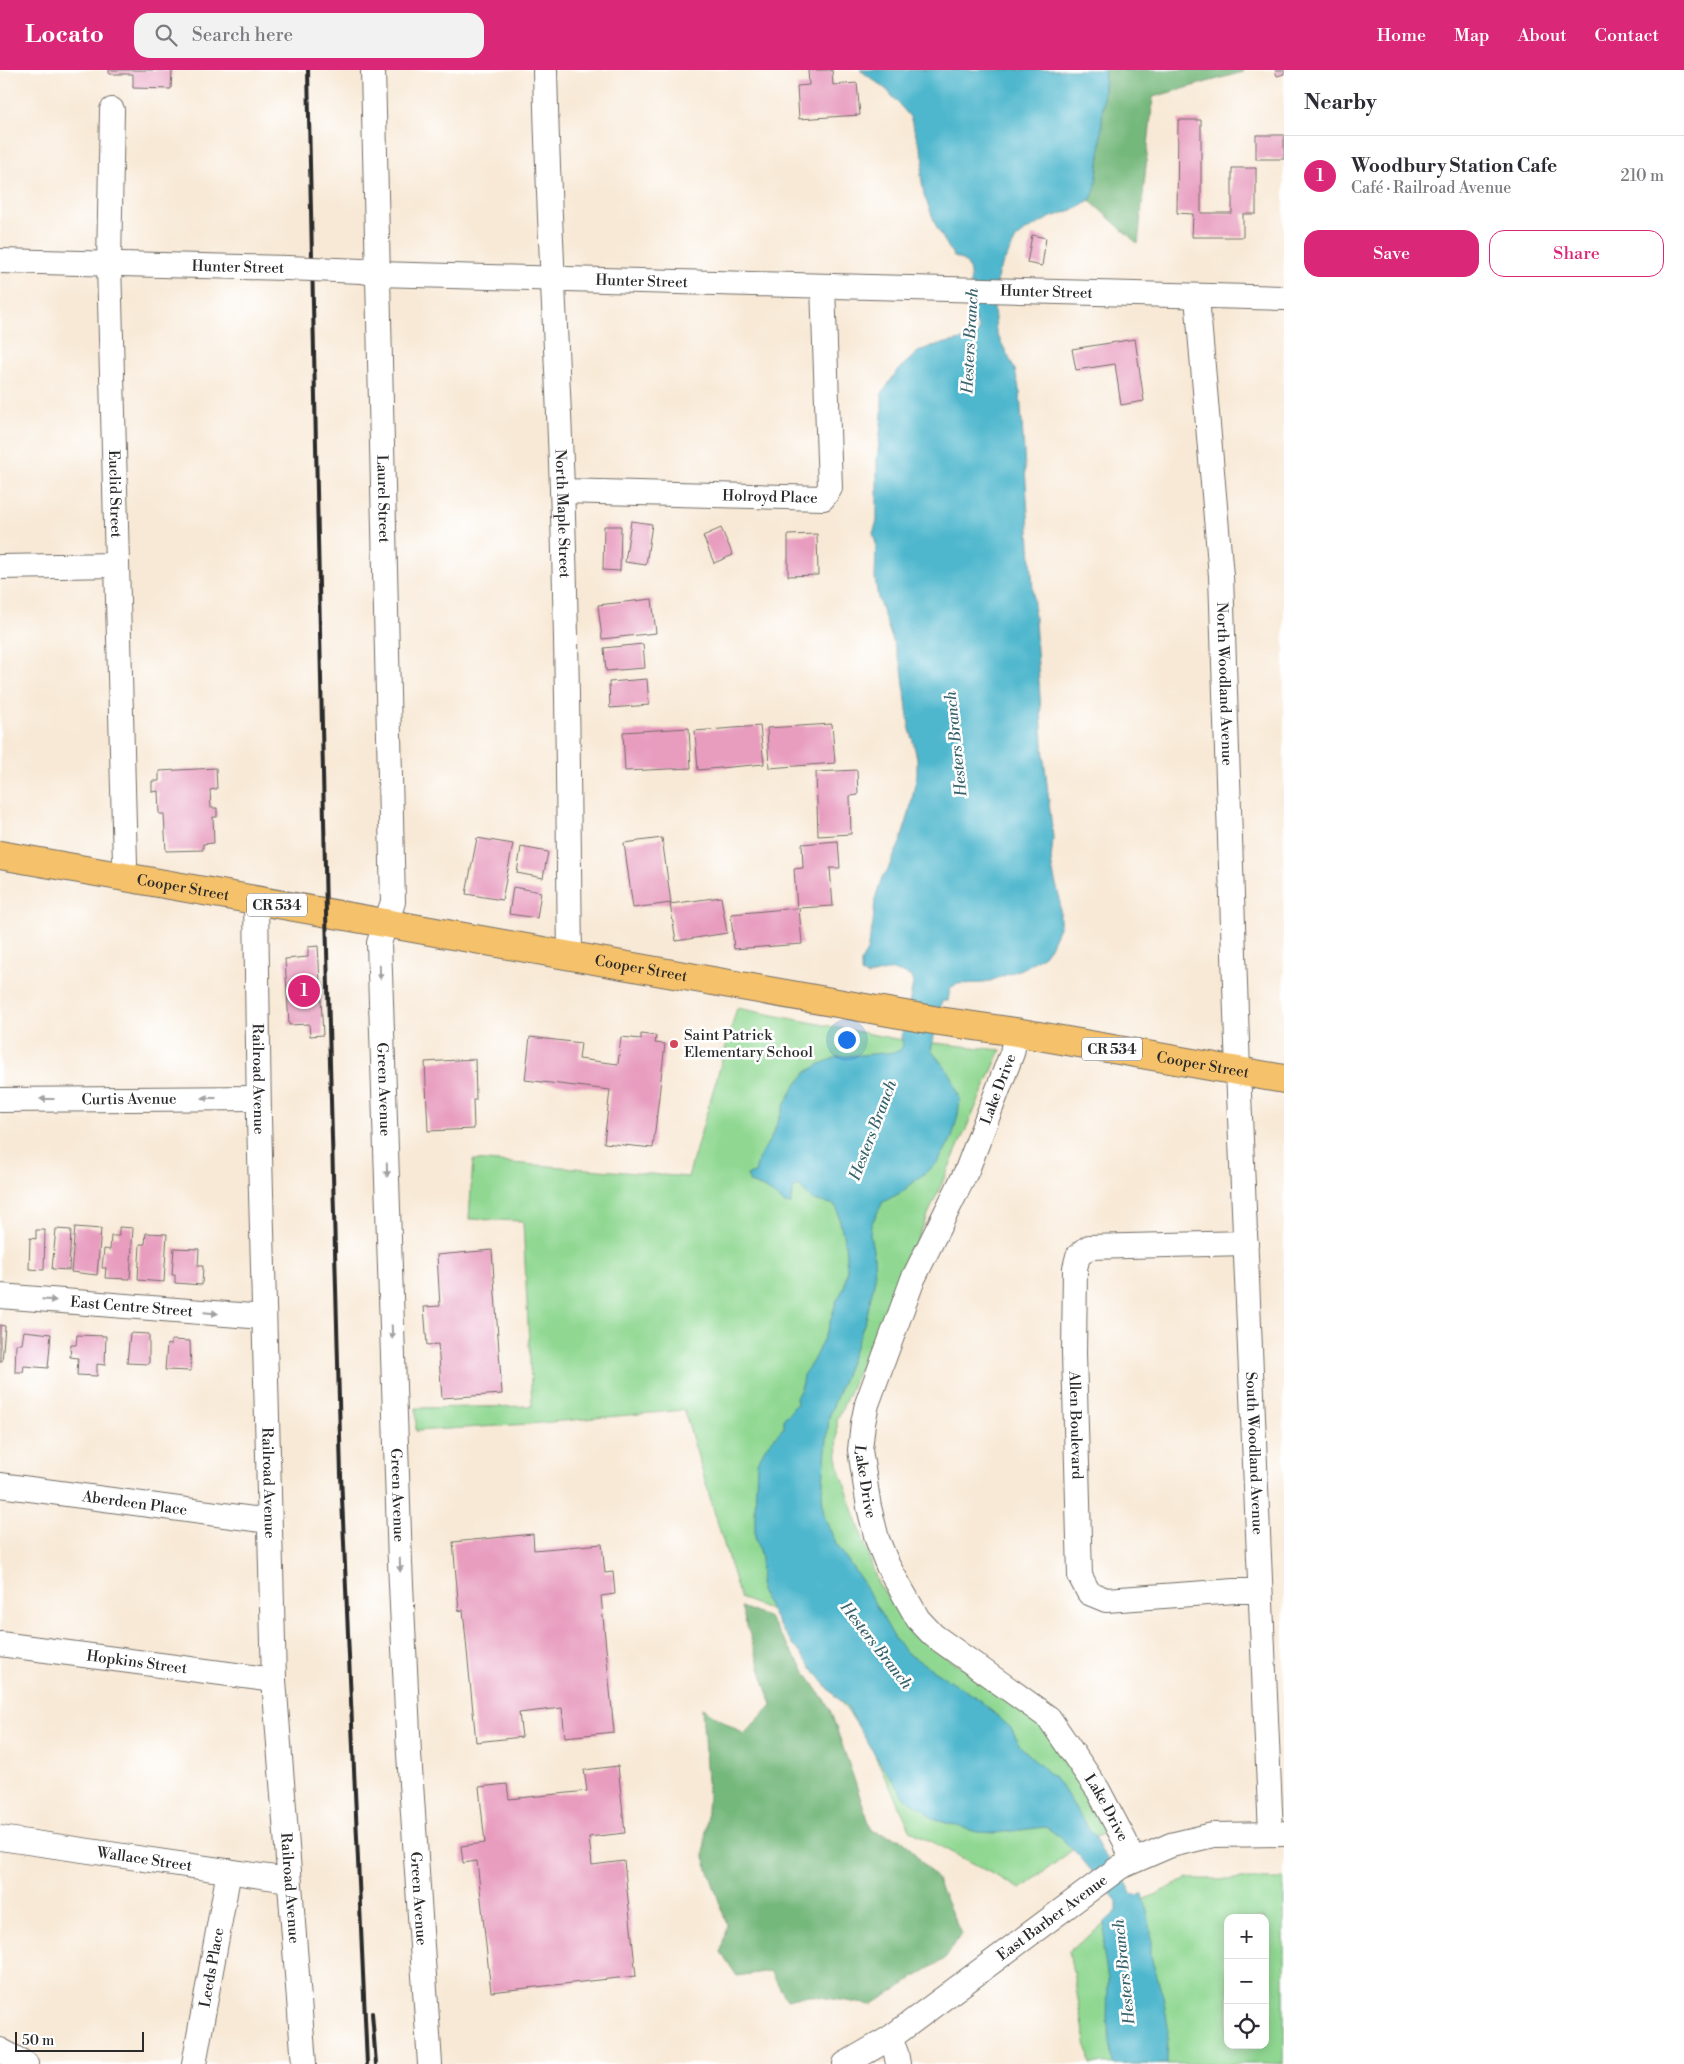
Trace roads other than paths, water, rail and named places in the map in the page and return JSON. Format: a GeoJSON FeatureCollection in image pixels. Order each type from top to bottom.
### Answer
{"type":"FeatureCollection","features":[{"type":"Feature","properties":{"kind":"main road","name":"Cooper Street"},"geometry":{"type":"LineString","coordinates":[[0,855],[386,925],[1284,1079]]}},
{"type":"Feature","properties":{"kind":"street","name":"Laurel Street"},"geometry":{"type":"LineString","coordinates":[[373,70],[370,273],[393,902],[386,925]]}},
{"type":"Feature","properties":{"kind":"street","name":"North Maple Street"},"geometry":{"type":"LineString","coordinates":[[545,70],[562,491],[570,957]]}},
{"type":"Feature","properties":{"kind":"street","name":"Euclid Street"},"geometry":{"type":"LineString","coordinates":[[112,110],[109,263],[118,565],[124,877]]}},
{"type":"Feature","properties":{"kind":"street","name":"Hunter Street"},"geometry":{"type":"LineString","coordinates":[[0,261],[287,268],[370,273],[1020,292],[1284,298]]}},
{"type":"Feature","properties":{"kind":"street","name":"Holroyd Place"},"geometry":{"type":"LineString","coordinates":[[562,491],[823,498],[830,488],[823,286]]}},
{"type":"Feature","properties":{"kind":"street","name":"North Woodland Avenue"},"geometry":{"type":"LineString","coordinates":[[1197,297],[1221,576],[1238,1071]]}},
{"type":"Feature","properties":{"kind":"street"},"geometry":{"type":"LineString","coordinates":[[0,566],[118,565]]}},
{"type":"Feature","properties":{"kind":"street","name":"Railroad Avenue"},"geometry":{"type":"LineString","coordinates":[[256,901],[258,1098],[274,1680],[304,2064]]}},
{"type":"Feature","properties":{"kind":"street","name":"Green Avenue"},"geometry":{"type":"LineString","coordinates":[[386,925],[379,943],[400,1553],[410,1761],[430,2064]]}},
{"type":"Feature","properties":{"kind":"street","name":"Lake Drive"},"geometry":{"type":"LineString","coordinates":[[1016,1032],[1012,1054],[968,1170],[913,1279],[882,1360],[867,1404],[860,1450],[877,1539],[888,1566],[918,1619],[933,1635],[1049,1718],[1098,1790],[1125,1841],[1126,1864]]}},
{"type":"Feature","properties":{"kind":"street","name":"South Woodland Avenue"},"geometry":{"type":"LineString","coordinates":[[1238,1071],[1259,1591],[1278,1834]]}},
{"type":"Feature","properties":{"kind":"street","name":"Curtis Avenue"},"geometry":{"type":"LineString","coordinates":[[0,1100],[258,1098]]}},
{"type":"Feature","properties":{"kind":"street","name":"Allen Boulevard"},"geometry":{"type":"LineString","coordinates":[[1246,1243],[1089,1247],[1078,1256],[1075,1268],[1074,1353],[1080,1576],[1089,1593],[1106,1600],[1259,1591]]}},
{"type":"Feature","properties":{"kind":"street","name":"East Centre Street"},"geometry":{"type":"LineString","coordinates":[[0,1296],[264,1317]]}},
{"type":"Feature","properties":{"kind":"street","name":"Aberdeen Place"},"geometry":{"type":"LineString","coordinates":[[0,1485],[269,1521]]}},
{"type":"Feature","properties":{"kind":"street","name":"Hopkins Street"},"geometry":{"type":"LineString","coordinates":[[0,1644],[274,1680]]}},
{"type":"Feature","properties":{"kind":"street","name":"East Barber Avenue"},"geometry":{"type":"LineString","coordinates":[[845,2064],[890,2038],[1100,1881],[1126,1864],[1171,1845],[1213,1835],[1278,1834]]}},
{"type":"Feature","properties":{"kind":"street","name":"Wallace Street"},"geometry":{"type":"LineString","coordinates":[[0,1838],[289,1880]]}},
{"type":"Feature","properties":{"kind":"street","name":"Leeds Place"},"geometry":{"type":"LineString","coordinates":[[194,2064],[229,1871]]}},
{"type":"Feature","properties":{"kind":"street"},"geometry":{"type":"LineString","coordinates":[[890,2038],[898,2064]]}},
{"type":"Feature","properties":{"kind":"street"},"geometry":{"type":"LineString","coordinates":[[0,2050],[26,2064]]}},
{"type":"Feature","properties":{"kind":"water","name":"Hesters Branch"},"geometry":{"type":"Polygon","coordinates":[[[860,70],[1105,70],[1100,156],[1095,190],[1091,199],[1075,209],[1049,218],[1024,232],[1016,239],[998,273],[994,308],[996,332],[1015,370],[1020,392],[1044,758],[1053,837],[1051,861],[1060,899],[1060,925],[1050,947],[1044,955],[1026,967],[985,983],[957,984],[950,988],[948,1001],[942,1001],[931,1050],[951,1075],[960,1099],[958,1115],[952,1138],[938,1162],[902,1192],[883,1202],[871,1225],[870,1234],[874,1255],[875,1279],[866,1319],[829,1417],[822,1494],[824,1515],[836,1544],[862,1581],[895,1639],[907,1653],[977,1698],[1011,1728],[1020,1746],[1061,1785],[1089,1830],[1095,1836],[1100,1849],[1126,1882],[1133,1895],[1143,1894],[1151,1930],[1151,1957],[1163,1996],[1168,2026],[1167,2064],[1113,2064],[1107,2018],[1108,1980],[1103,1948],[1105,1922],[1117,1911],[1117,1901],[1080,1857],[1060,1837],[1045,1827],[996,1833],[977,1832],[933,1819],[922,1808],[905,1798],[875,1755],[847,1707],[833,1694],[781,1629],[760,1591],[761,1557],[755,1538],[757,1463],[765,1448],[784,1427],[784,1417],[788,1415],[797,1403],[796,1397],[801,1389],[803,1375],[813,1361],[828,1329],[836,1302],[844,1288],[847,1270],[845,1244],[837,1208],[832,1204],[812,1200],[799,1186],[793,1189],[791,1204],[785,1204],[766,1189],[750,1183],[747,1175],[755,1173],[758,1160],[772,1136],[785,1104],[795,1086],[807,1072],[837,1057],[900,1050],[903,1045],[901,1037],[913,983],[911,977],[894,971],[884,971],[867,976],[861,973],[861,961],[867,951],[873,924],[875,899],[882,877],[887,871],[900,843],[909,814],[917,774],[917,758],[909,725],[902,668],[878,598],[875,579],[876,544],[873,533],[877,521],[877,460],[882,416],[882,394],[897,371],[919,351],[932,346],[975,337],[979,331],[971,308],[970,278],[967,265],[962,260],[954,257],[937,228],[924,195],[921,175],[924,159],[910,117],[887,90],[860,70]]]}},
{"type":"Feature","properties":{"kind":"railway"},"geometry":{"type":"LineString","coordinates":[[308,70],[326,913],[341,1475],[367,2064]]}},
{"type":"Feature","properties":{"kind":"railway"},"geometry":{"type":"LineString","coordinates":[[372,2013],[376,2064]]}},
{"type":"Feature","properties":{"kind":"place","name":"Woodbury Station Cafe"},"geometry":{"type":"Point","coordinates":[304,991]}},
{"type":"Feature","properties":{"kind":"place","name":"Saint Patrick Elementary School"},"geometry":{"type":"Point","coordinates":[674,1044]}}]}
